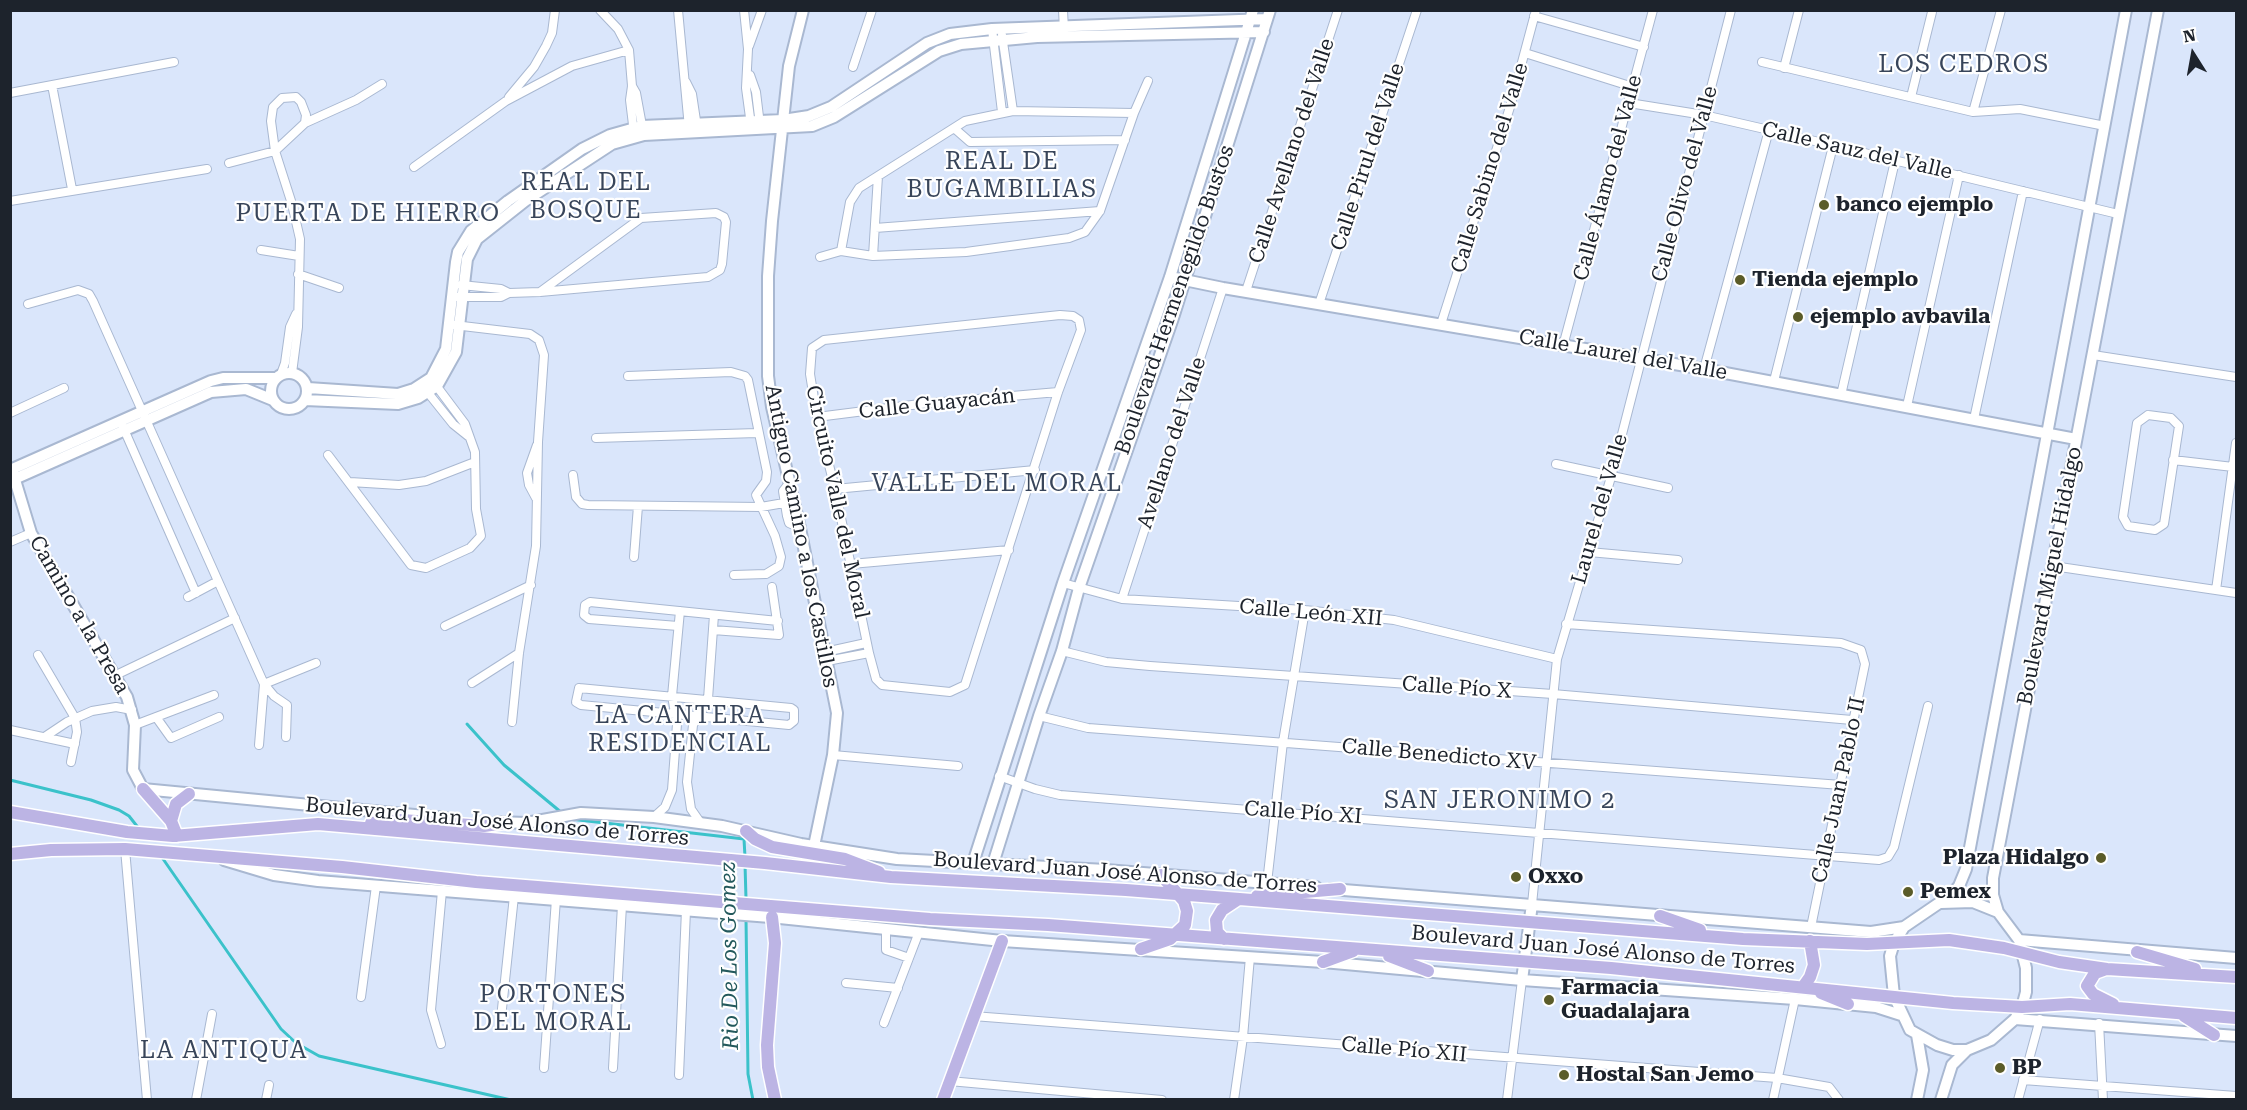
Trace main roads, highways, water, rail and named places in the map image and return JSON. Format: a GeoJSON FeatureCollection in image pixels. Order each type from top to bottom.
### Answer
{"type":"FeatureCollection","features":[{"type":"Feature","properties":{"kind":"main road"},"geometry":{"type":"LineString","coordinates":[[143,789],[171,821],[175,836]]}},
{"type":"Feature","properties":{"kind":"main road"},"geometry":{"type":"LineString","coordinates":[[171,821],[176,804],[189,794]]}},
{"type":"Feature","properties":{"kind":"main road","name":"Boulevard Juan José Alonso de Torres"},"geometry":{"type":"LineString","coordinates":[[10,812],[127,832],[175,836],[318,824],[356,826],[765,863],[891,877],[1180,895],[1715,936],[1894,943],[1949,940],[2004,948],[2107,969],[2236,977]]}},
{"type":"Feature","properties":{"kind":"main road"},"geometry":{"type":"LineString","coordinates":[[356,826],[392,821],[473,826],[504,823]]}},
{"type":"Feature","properties":{"kind":"main road"},"geometry":{"type":"LineString","coordinates":[[746,831],[755,839],[772,847],[845,859],[891,877]]}},
{"type":"Feature","properties":{"kind":"main road","name":"Boulevard Juan José Alonso de Torres"},"geometry":{"type":"LineString","coordinates":[[10,854],[51,850],[126,849],[488,883],[772,913],[1176,935],[1524,961],[2022,1007],[2059,1004],[2236,1018]]}},
{"type":"Feature","properties":{"kind":"main road"},"geometry":{"type":"LineString","coordinates":[[1141,949],[1160,944],[1176,935],[1182,930],[1186,920],[1186,906],[1180,895],[1161,875]]}},
{"type":"Feature","properties":{"kind":"main road"},"geometry":{"type":"LineString","coordinates":[[1224,939],[1217,932],[1216,920],[1222,910],[1237,900],[1270,894],[1340,889]]}},
{"type":"Feature","properties":{"kind":"main road"},"geometry":{"type":"LineString","coordinates":[[772,913],[775,943],[767,1045],[768,1067],[775,1100]]}},
{"type":"Feature","properties":{"kind":"main road"},"geometry":{"type":"LineString","coordinates":[[1660,916],[1715,936]]}},
{"type":"Feature","properties":{"kind":"main road"},"geometry":{"type":"LineString","coordinates":[[943,1100],[1002,941]]}},
{"type":"Feature","properties":{"kind":"main road"},"geometry":{"type":"LineString","coordinates":[[1810,941],[1814,964],[1810,977],[1803,987],[1848,1004]]}},
{"type":"Feature","properties":{"kind":"main road"},"geometry":{"type":"LineString","coordinates":[[1323,962],[1358,950]]}},
{"type":"Feature","properties":{"kind":"main road"},"geometry":{"type":"LineString","coordinates":[[1377,951],[1428,971]]}},
{"type":"Feature","properties":{"kind":"main road"},"geometry":{"type":"LineString","coordinates":[[2137,952],[2220,976]]}},
{"type":"Feature","properties":{"kind":"main road"},"geometry":{"type":"LineString","coordinates":[[2107,969],[2090,978],[2088,988],[2093,994],[2124,1008]]}},
{"type":"Feature","properties":{"kind":"main road"},"geometry":{"type":"LineString","coordinates":[[2178,1013],[2214,1035]]}},
{"type":"Feature","properties":{"kind":"waterway","name":"Rio De Los Gomez"},"geometry":{"type":"LineString","coordinates":[[467,724],[504,765],[562,813]]}},
{"type":"Feature","properties":{"kind":"waterway"},"geometry":{"type":"LineString","coordinates":[[10,780],[91,800],[119,810],[129,816],[140,830]]}},
{"type":"Feature","properties":{"kind":"waterway","name":"Rio De Los Gomez"},"geometry":{"type":"LineString","coordinates":[[570,819],[744,839],[745,857]]}},
{"type":"Feature","properties":{"kind":"waterway"},"geometry":{"type":"LineString","coordinates":[[161,856],[281,1029],[296,1043],[319,1056],[511,1100]]}},
{"type":"Feature","properties":{"kind":"waterway","name":"Rio De Los Gomez"},"geometry":{"type":"LineString","coordinates":[[745,864],[746,899]]}},
{"type":"Feature","properties":{"kind":"waterway","name":"Rio De Los Gomez"},"geometry":{"type":"LineString","coordinates":[[746,918],[748,1074],[753,1100]]}},
{"type":"Feature","properties":{"kind":"place","name":"banco ejemplo"},"geometry":{"type":"Point","coordinates":[1824,205]}},
{"type":"Feature","properties":{"kind":"place","name":"Tienda ejemplo"},"geometry":{"type":"Point","coordinates":[1740,280]}},
{"type":"Feature","properties":{"kind":"place","name":"ejemplo avbavila"},"geometry":{"type":"Point","coordinates":[1798,317]}},
{"type":"Feature","properties":{"kind":"place","name":"Plaza Hidalgo"},"geometry":{"type":"Point","coordinates":[2101,858]}},
{"type":"Feature","properties":{"kind":"place","name":"Oxxo"},"geometry":{"type":"Point","coordinates":[1516,877]}},
{"type":"Feature","properties":{"kind":"place","name":"Pemex"},"geometry":{"type":"Point","coordinates":[1908,892]}},
{"type":"Feature","properties":{"kind":"place","name":"Farmacia Guadalajara"},"geometry":{"type":"Point","coordinates":[1549,1000]}},
{"type":"Feature","properties":{"kind":"place","name":"BP"},"geometry":{"type":"Point","coordinates":[2000,1068]}},
{"type":"Feature","properties":{"kind":"place","name":"Hostal San Jemo"},"geometry":{"type":"Point","coordinates":[1564,1075]}},
{"type":"Feature","properties":{"kind":"district","name":"LOS CEDROS"},"geometry":{"type":"Point","coordinates":[1964,65]}},
{"type":"Feature","properties":{"kind":"district","name":"REAL DE BUGAMBILIAS"},"geometry":{"type":"Point","coordinates":[1002,176]}},
{"type":"Feature","properties":{"kind":"district","name":"REAL DEL BOSQUE"},"geometry":{"type":"Point","coordinates":[586,197]}},
{"type":"Feature","properties":{"kind":"district","name":"PUERTA DE HIERRO"},"geometry":{"type":"Point","coordinates":[368,214]}},
{"type":"Feature","properties":{"kind":"district","name":"VALLE DEL MORAL"},"geometry":{"type":"Point","coordinates":[997,484]}},
{"type":"Feature","properties":{"kind":"district","name":"LA CANTERA RESIDENCIAL"},"geometry":{"type":"Point","coordinates":[680,730]}},
{"type":"Feature","properties":{"kind":"district","name":"SAN JERONIMO 2"},"geometry":{"type":"Point","coordinates":[1500,801]}},
{"type":"Feature","properties":{"kind":"district","name":"PORTONES DEL MORAL"},"geometry":{"type":"Point","coordinates":[553,1009]}},
{"type":"Feature","properties":{"kind":"district","name":"LA ANTIQUA"},"geometry":{"type":"Point","coordinates":[224,1051]}}]}
